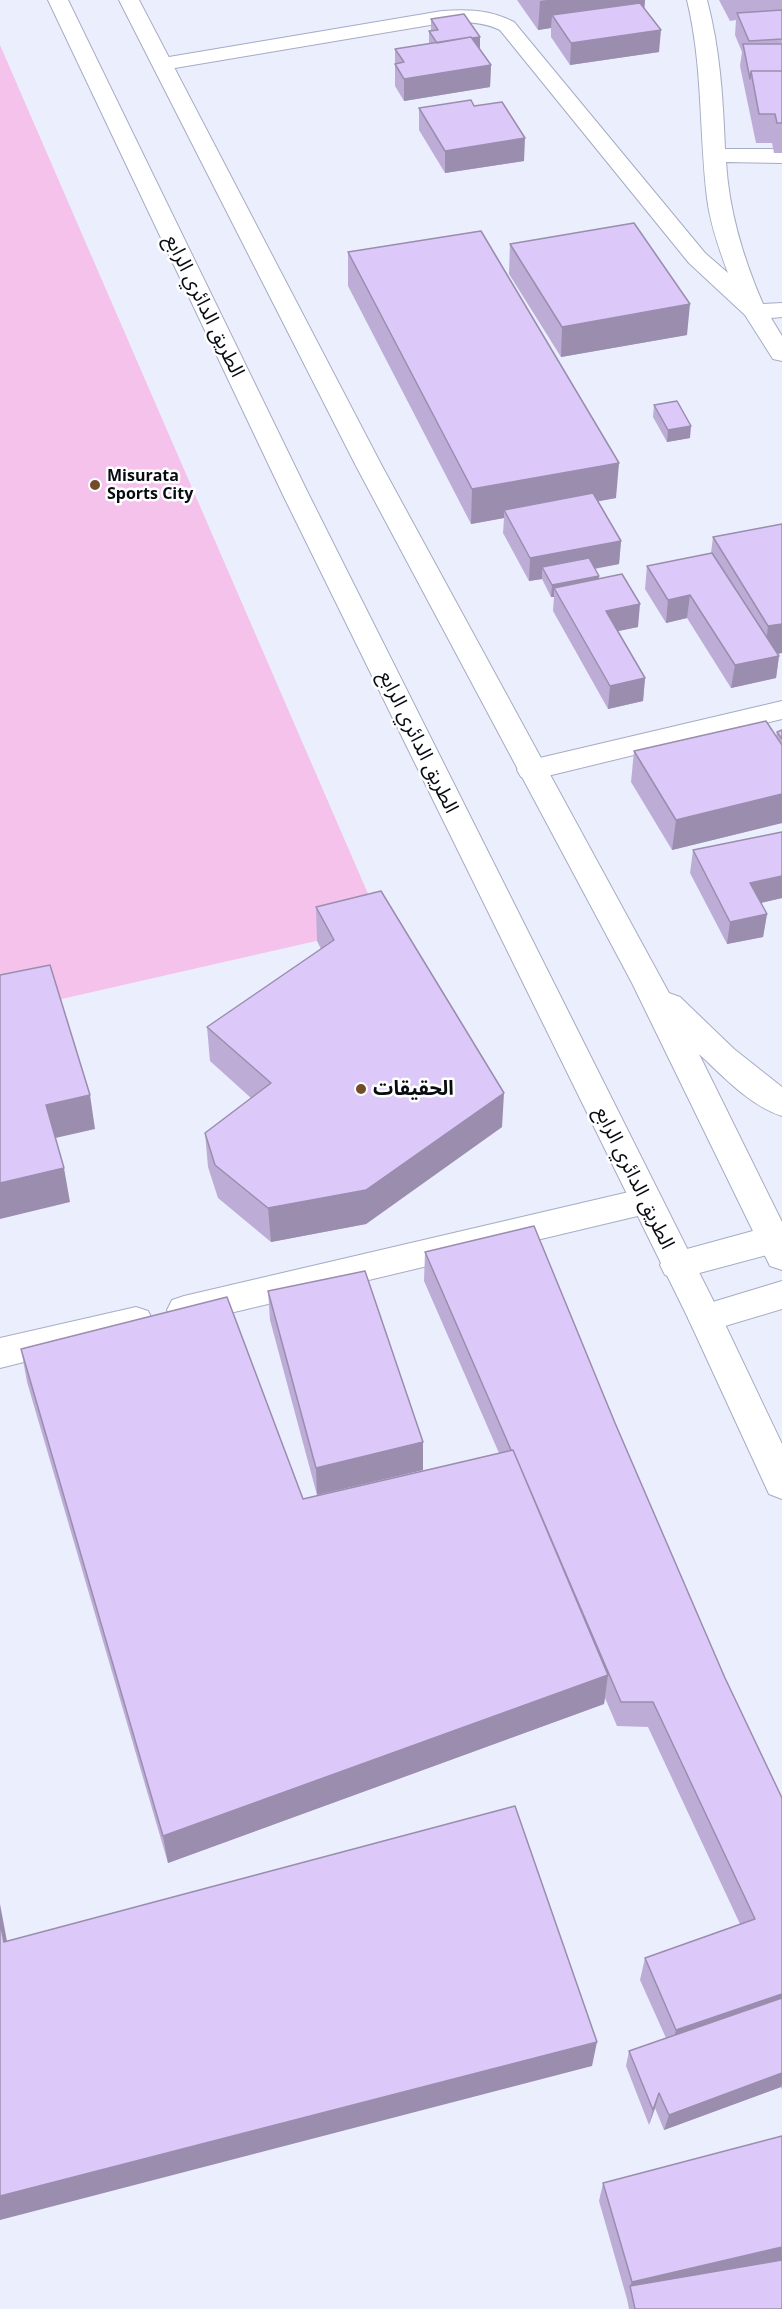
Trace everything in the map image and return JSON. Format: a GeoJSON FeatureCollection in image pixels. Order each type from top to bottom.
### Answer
{"type":"FeatureCollection","features":[{"type":"Feature","properties":{"kind":"main road","name":"الطريق الدائري الرابع"},"geometry":{"type":"LineString","coordinates":[[58,0],[296,495],[705,1318],[782,1483]]}},
{"type":"Feature","properties":{"kind":"main road"},"geometry":{"type":"LineString","coordinates":[[129,0],[369,466],[531,770],[648,983],[779,1244],[677,1265]]}},
{"type":"Feature","properties":{"kind":"main road"},"geometry":{"type":"LineString","coordinates":[[697,0],[705,27],[712,72],[718,201],[734,259],[755,311],[782,354]]}},
{"type":"Feature","properties":{"kind":"main road"},"geometry":{"type":"LineString","coordinates":[[162,63],[442,17],[463,15],[494,19],[507,26],[697,258],[755,311],[782,310]]}},
{"type":"Feature","properties":{"kind":"main road"},"geometry":{"type":"LineString","coordinates":[[715,155],[782,156]]}},
{"type":"Feature","properties":{"kind":"main road"},"geometry":{"type":"LineString","coordinates":[[531,770],[782,710]]}},
{"type":"Feature","properties":{"kind":"main road"},"geometry":{"type":"LineString","coordinates":[[648,983],[714,1051],[782,1104]]}},
{"type":"Feature","properties":{"kind":"main road"},"geometry":{"type":"LineString","coordinates":[[0,1353],[646,1201]]}},
{"type":"Feature","properties":{"kind":"main road"},"geometry":{"type":"LineString","coordinates":[[705,1318],[782,1295]]}},
{"type":"Feature","properties":{"kind":"shaded area","name":"Misurata Sports City"},"geometry":{"type":"Polygon","coordinates":[[[0,45],[382,926],[0,1013],[0,45]]]}},
{"type":"Feature","properties":{"kind":"building"},"geometry":{"type":"Polygon","coordinates":[[[640,3],[661,30],[571,43],[552,15],[640,3]]]}},
{"type":"Feature","properties":{"kind":"building"},"geometry":{"type":"Polygon","coordinates":[[[782,10],[782,39],[749,41],[737,13],[782,10]]]}},
{"type":"Feature","properties":{"kind":"building"},"geometry":{"type":"Polygon","coordinates":[[[464,14],[480,37],[437,43],[429,31],[438,30],[431,19],[464,14]]]}},
{"type":"Feature","properties":{"kind":"building"},"geometry":{"type":"Polygon","coordinates":[[[471,37],[491,65],[404,79],[395,64],[404,62],[395,49],[471,37]]]}},
{"type":"Feature","properties":{"kind":"building"},"geometry":{"type":"Polygon","coordinates":[[[743,44],[782,44],[782,71],[751,71],[750,79],[743,44]]]}},
{"type":"Feature","properties":{"kind":"building"},"geometry":{"type":"Polygon","coordinates":[[[751,71],[782,71],[782,123],[777,123],[775,114],[759,114],[751,71]]]}},
{"type":"Feature","properties":{"kind":"building"},"geometry":{"type":"Polygon","coordinates":[[[471,100],[474,106],[502,102],[525,138],[445,151],[419,108],[471,100]]]}},
{"type":"Feature","properties":{"kind":"building"},"geometry":{"type":"Polygon","coordinates":[[[634,223],[690,304],[562,327],[510,244],[634,223]]]}},
{"type":"Feature","properties":{"kind":"building"},"geometry":{"type":"Polygon","coordinates":[[[481,231],[619,463],[472,489],[348,252],[481,231]]]}},
{"type":"Feature","properties":{"kind":"building"},"geometry":{"type":"Polygon","coordinates":[[[677,401],[691,426],[668,430],[654,405],[677,401]]]}},
{"type":"Feature","properties":{"kind":"building"},"geometry":{"type":"Polygon","coordinates":[[[593,493],[621,541],[530,558],[504,510],[593,493]]]}},
{"type":"Feature","properties":{"kind":"building"},"geometry":{"type":"Polygon","coordinates":[[[782,524],[782,624],[768,626],[713,537],[782,524]]]}},
{"type":"Feature","properties":{"kind":"building"},"geometry":{"type":"Polygon","coordinates":[[[712,553],[779,656],[735,665],[690,595],[668,600],[647,566],[712,553]]]}},
{"type":"Feature","properties":{"kind":"building"},"geometry":{"type":"Polygon","coordinates":[[[589,558],[599,576],[552,585],[542,567],[589,558]]]}},
{"type":"Feature","properties":{"kind":"building"},"geometry":{"type":"Polygon","coordinates":[[[622,574],[640,604],[606,611],[645,678],[610,686],[554,588],[622,574]]]}},
{"type":"Feature","properties":{"kind":"building"},"geometry":{"type":"Polygon","coordinates":[[[766,721],[782,745],[782,794],[676,820],[634,751],[766,721]]]}},
{"type":"Feature","properties":{"kind":"building"},"geometry":{"type":"Polygon","coordinates":[[[782,832],[782,876],[750,883],[767,914],[730,922],[693,850],[782,832]]]}},
{"type":"Feature","properties":{"kind":"building","name":"الحقيقات"},"geometry":{"type":"Polygon","coordinates":[[[381,891],[504,1093],[366,1190],[268,1208],[215,1165],[205,1133],[271,1083],[207,1027],[334,940],[316,907],[381,891]]]}},
{"type":"Feature","properties":{"kind":"building"},"geometry":{"type":"Polygon","coordinates":[[[50,965],[90,1095],[46,1105],[64,1168],[0,1183],[0,975],[50,965]]]}},
{"type":"Feature","properties":{"kind":"building"},"geometry":{"type":"Polygon","coordinates":[[[534,1226],[615,1423],[725,1678],[782,1798],[782,1994],[676,2030],[645,1958],[755,1919],[653,1702],[621,1702],[425,1252],[534,1226]]]}},
{"type":"Feature","properties":{"kind":"building"},"geometry":{"type":"Polygon","coordinates":[[[365,1271],[423,1442],[316,1468],[268,1291],[365,1271]]]}},
{"type":"Feature","properties":{"kind":"building"},"geometry":{"type":"Polygon","coordinates":[[[227,1297],[303,1499],[513,1450],[608,1675],[163,1836],[21,1349],[227,1297]]]}},
{"type":"Feature","properties":{"kind":"building"},"geometry":{"type":"Polygon","coordinates":[[[515,1806],[597,2042],[0,2196],[0,1922],[4,1942],[515,1806]]]}},
{"type":"Feature","properties":{"kind":"building"},"geometry":{"type":"Polygon","coordinates":[[[782,1998],[782,2073],[669,2115],[659,2093],[653,2110],[629,2051],[782,1998]]]}},
{"type":"Feature","properties":{"kind":"building"},"geometry":{"type":"Polygon","coordinates":[[[782,2136],[782,2247],[632,2282],[603,2183],[782,2136]]]}},
{"type":"Feature","properties":{"kind":"building"},"geometry":{"type":"Polygon","coordinates":[[[782,2260],[782,2309],[635,2309],[630,2286],[782,2260]]]}},
{"type":"Feature","properties":{"kind":"place","name":"Misurata Sports City"},"geometry":{"type":"Point","coordinates":[95,485]}},
{"type":"Feature","properties":{"kind":"place","name":"الحقيقات"},"geometry":{"type":"Point","coordinates":[361,1089]}}]}
